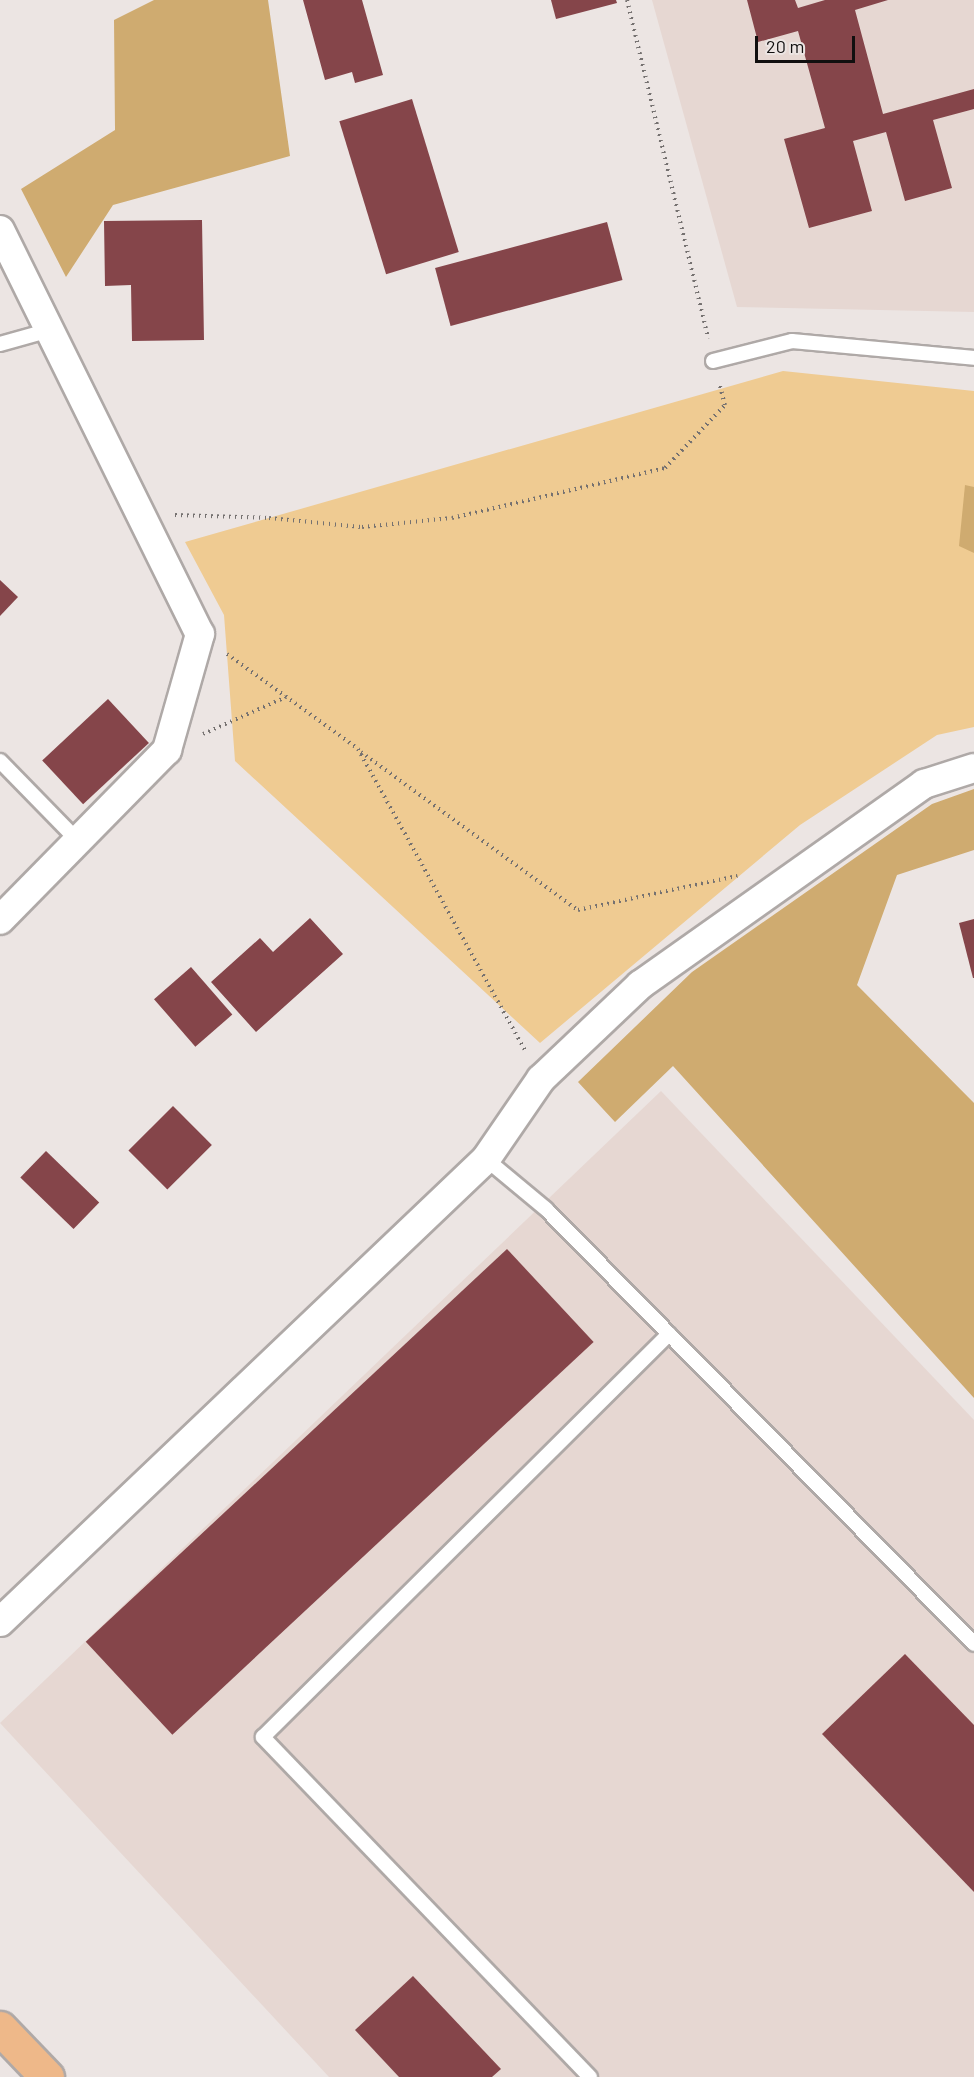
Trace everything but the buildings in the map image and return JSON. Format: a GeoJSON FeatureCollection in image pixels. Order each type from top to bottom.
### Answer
{"type":"FeatureCollection","features":[{"type":"Feature","properties":{"kind":"main road"},"geometry":{"type":"LineString","coordinates":[[0,2028],[47,2077]]}},
{"type":"Feature","properties":{"kind":"street"},"geometry":{"type":"LineString","coordinates":[[0,230],[200,634],[167,750],[0,920]]}},
{"type":"Feature","properties":{"kind":"street"},"geometry":{"type":"LineString","coordinates":[[0,1622],[486,1159],[541,1079],[640,985],[924,784],[974,768]]}},
{"type":"Feature","properties":{"kind":"lane"},"geometry":{"type":"LineString","coordinates":[[0,344],[50,330]]}},
{"type":"Feature","properties":{"kind":"lane"},"geometry":{"type":"LineString","coordinates":[[713,361],[792,341],[974,358]]}},
{"type":"Feature","properties":{"kind":"lane"},"geometry":{"type":"LineString","coordinates":[[0,761],[78,841]]}},
{"type":"Feature","properties":{"kind":"lane"},"geometry":{"type":"LineString","coordinates":[[486,1159],[546,1209],[974,1644]]}},
{"type":"Feature","properties":{"kind":"lane"},"geometry":{"type":"LineString","coordinates":[[590,2077],[263,1737],[669,1334]]}},
{"type":"Feature","properties":{"kind":"path"},"geometry":{"type":"LineString","coordinates":[[146,525],[176,515],[269,518],[362,527],[452,519],[665,468],[725,405],[627,0]]}},
{"type":"Feature","properties":{"kind":"path"},"geometry":{"type":"LineString","coordinates":[[200,634],[578,910],[739,876]]}},
{"type":"Feature","properties":{"kind":"path"},"geometry":{"type":"LineString","coordinates":[[167,750],[286,697]]}},
{"type":"Feature","properties":{"kind":"path"},"geometry":{"type":"LineString","coordinates":[[358,750],[541,1079]]}},
{"type":"Feature","properties":{"kind":"shaded area"},"geometry":{"type":"Polygon","coordinates":[[[154,0],[268,0],[290,156],[113,205],[66,277],[21,189],[115,130],[114,20],[154,0]]]}},
{"type":"Feature","properties":{"kind":"shaded area"},"geometry":{"type":"Polygon","coordinates":[[[652,0],[974,0],[974,312],[737,307],[652,0]]]}},
{"type":"Feature","properties":{"kind":"shaded area"},"geometry":{"type":"Polygon","coordinates":[[[783,371],[974,391],[974,727],[937,735],[800,825],[540,1043],[235,761],[224,615],[185,542],[783,371]]]}},
{"type":"Feature","properties":{"kind":"shaded area"},"geometry":{"type":"Polygon","coordinates":[[[965,485],[974,487],[974,553],[959,546],[965,485]]]}},
{"type":"Feature","properties":{"kind":"shaded area"},"geometry":{"type":"Polygon","coordinates":[[[974,789],[974,850],[897,875],[857,985],[974,1103],[974,1398],[673,1066],[615,1122],[578,1082],[692,972],[932,804],[974,789]]]}},
{"type":"Feature","properties":{"kind":"shaded area"},"geometry":{"type":"Polygon","coordinates":[[[661,1091],[974,1420],[974,2077],[329,2077],[0,1723],[661,1091]]]}}]}
